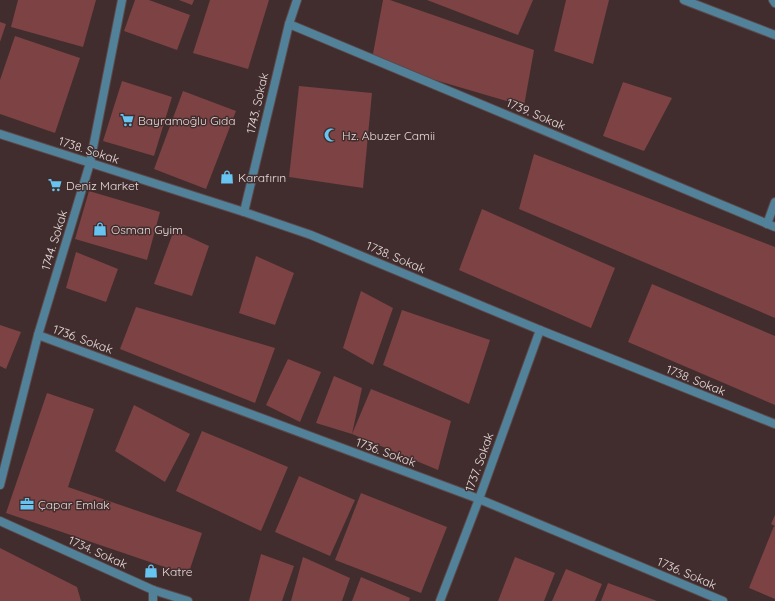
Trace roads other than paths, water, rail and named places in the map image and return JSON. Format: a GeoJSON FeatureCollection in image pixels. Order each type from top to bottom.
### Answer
{"type":"FeatureCollection","features":[{"type":"Feature","properties":{"kind":"street","name":"1744. Sokak"},"geometry":{"type":"LineString","coordinates":[[0,485],[38,335],[90,163],[122,0]]}},
{"type":"Feature","properties":{"kind":"street","name":"1743. Sokak"},"geometry":{"type":"LineString","coordinates":[[244,212],[289,24],[297,0]]}},
{"type":"Feature","properties":{"kind":"street"},"geometry":{"type":"LineString","coordinates":[[684,0],[775,36]]}},
{"type":"Feature","properties":{"kind":"street","name":"1739. Sokak"},"geometry":{"type":"LineString","coordinates":[[289,24],[771,225]]}},
{"type":"Feature","properties":{"kind":"street","name":"1738. Sokak"},"geometry":{"type":"LineString","coordinates":[[0,134],[311,235],[540,330],[775,424]]}},
{"type":"Feature","properties":{"kind":"street"},"geometry":{"type":"LineString","coordinates":[[771,225],[775,202]]}},
{"type":"Feature","properties":{"kind":"street","name":"1737. Sokak"},"geometry":{"type":"LineString","coordinates":[[440,601],[479,499],[540,330]]}},
{"type":"Feature","properties":{"kind":"street","name":"1736. Sokak"},"geometry":{"type":"LineString","coordinates":[[38,335],[479,499],[723,601]]}},
{"type":"Feature","properties":{"kind":"street","name":"1734. Sokak"},"geometry":{"type":"LineString","coordinates":[[0,521],[154,590],[188,601]]}},
{"type":"Feature","properties":{"kind":"street"},"geometry":{"type":"LineString","coordinates":[[153,601],[154,590]]}},
{"type":"Feature","properties":{"kind":"place","name":"Bayramoğlu Gıda"},"geometry":{"type":"Point","coordinates":[127,120]}},
{"type":"Feature","properties":{"kind":"place","name":"Hz. Abuzer Camii"},"geometry":{"type":"Point","coordinates":[331,135]}},
{"type":"Feature","properties":{"kind":"place","name":"Karafırın"},"geometry":{"type":"Point","coordinates":[227,177]}},
{"type":"Feature","properties":{"kind":"place","name":"Deniz Market"},"geometry":{"type":"Point","coordinates":[55,185]}},
{"type":"Feature","properties":{"kind":"place","name":"Osman Gyim"},"geometry":{"type":"Point","coordinates":[100,229]}},
{"type":"Feature","properties":{"kind":"place","name":"Çapar Emlak"},"geometry":{"type":"Point","coordinates":[27,504]}},
{"type":"Feature","properties":{"kind":"place","name":"Katre"},"geometry":{"type":"Point","coordinates":[151,571]}}]}
